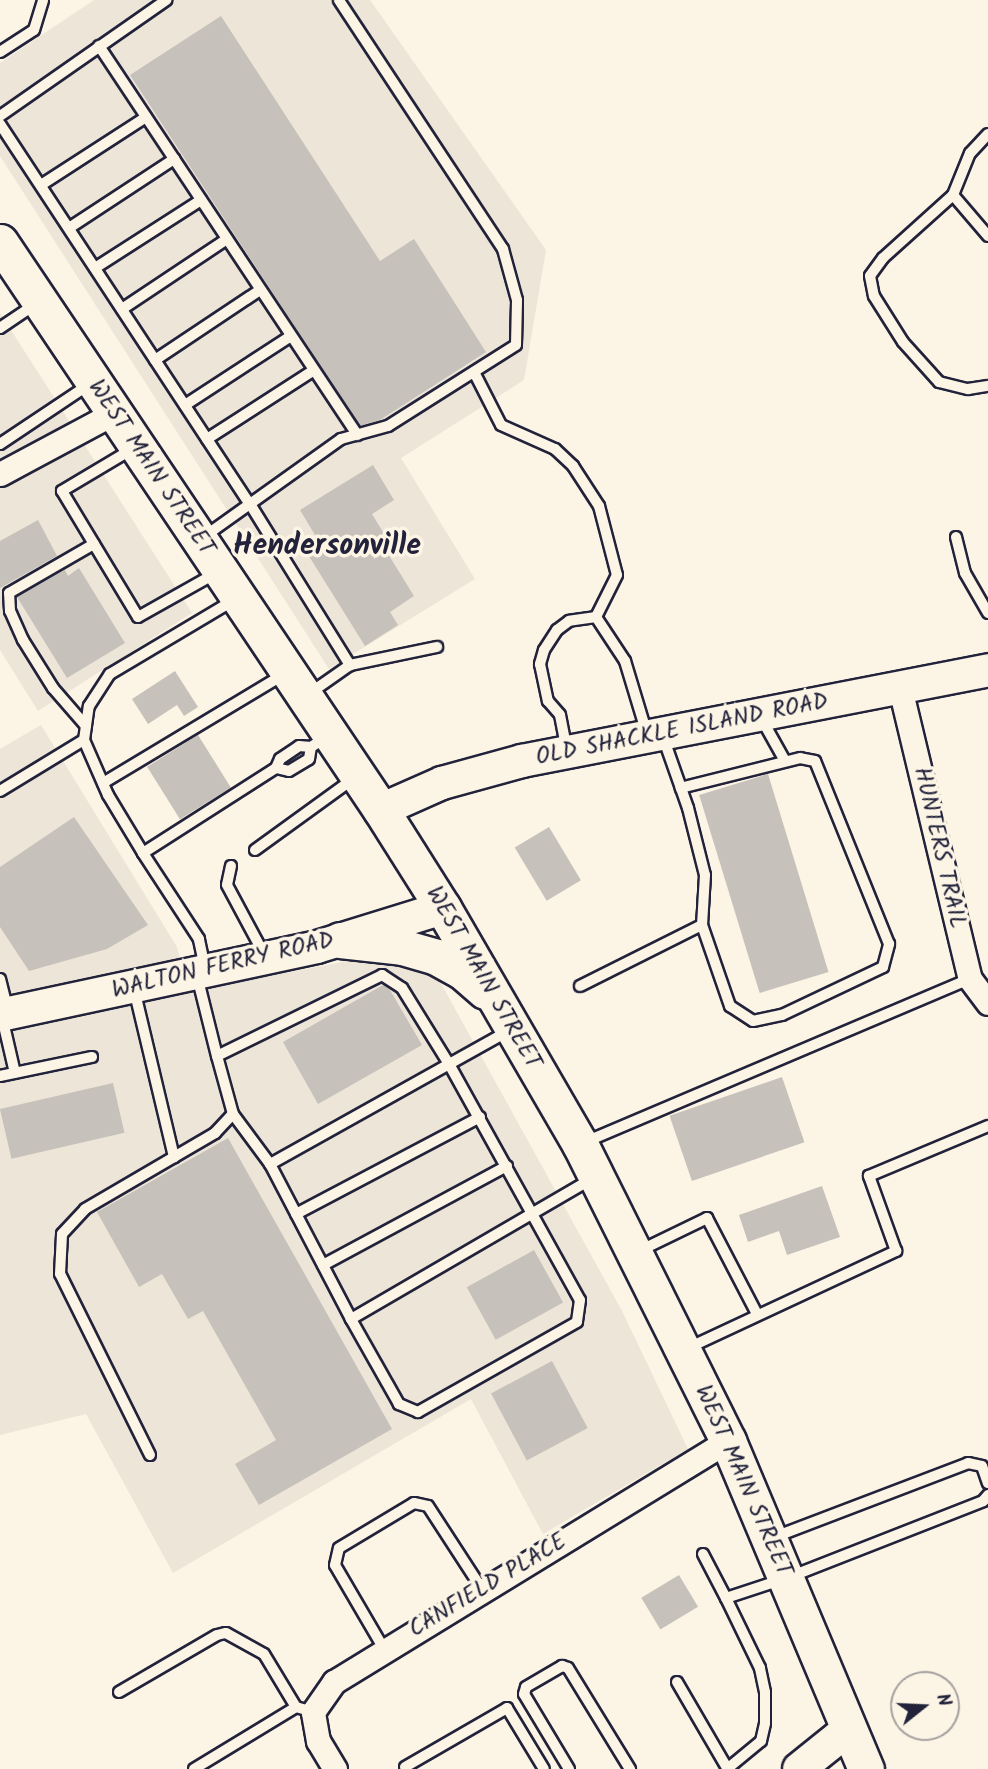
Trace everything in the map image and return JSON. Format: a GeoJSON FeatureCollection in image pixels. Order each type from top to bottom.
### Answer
{"type":"FeatureCollection","features":[{"type":"Feature","properties":{"kind":"main road","name":"WEST MAIN STREET"},"geometry":{"type":"LineString","coordinates":[[9,262],[40,302],[297,685],[321,741],[358,775],[381,810],[443,908],[580,1144],[728,1441],[866,1769]]}},
{"type":"Feature","properties":{"kind":"main road"},"geometry":{"type":"LineString","coordinates":[[340,940],[402,947],[436,957],[463,972],[505,1015]]}},
{"type":"Feature","properties":{"kind":"street"},"geometry":{"type":"LineString","coordinates":[[0,474],[114,412]]}},
{"type":"Feature","properties":{"kind":"street","name":"OLD SHACKLE ISLAND ROAD"},"geometry":{"type":"LineString","coordinates":[[381,810],[442,783],[568,752],[988,670]]}},
{"type":"Feature","properties":{"kind":"street","name":"HUNTERS TRAIL"},"geometry":{"type":"LineString","coordinates":[[901,688],[970,979],[988,1003]]}},
{"type":"Feature","properties":{"kind":"street","name":"WALTON FERRY ROAD"},"geometry":{"type":"LineString","coordinates":[[3,1014],[266,958],[340,940],[443,908]]}},
{"type":"Feature","properties":{"kind":"street","name":"CANFIELD PLACE"},"geometry":{"type":"LineString","coordinates":[[304,1709],[334,1682],[384,1649],[728,1441]]}},
{"type":"Feature","properties":{"kind":"street"},"geometry":{"type":"LineString","coordinates":[[304,1709],[318,1741],[335,1769]]}},
{"type":"Feature","properties":{"kind":"street"},"geometry":{"type":"LineString","coordinates":[[799,1769],[850,1728]]}},
{"type":"Feature","properties":{"kind":"lane"},"geometry":{"type":"LineString","coordinates":[[0,52],[34,30],[44,0]]}},
{"type":"Feature","properties":{"kind":"lane"},"geometry":{"type":"LineString","coordinates":[[0,116],[166,0]]}},
{"type":"Feature","properties":{"kind":"lane"},"geometry":{"type":"LineString","coordinates":[[200,540],[341,439],[388,426],[516,345],[517,300],[503,249],[339,0]]}},
{"type":"Feature","properties":{"kind":"lane"},"geometry":{"type":"LineString","coordinates":[[99,46],[356,435]]}},
{"type":"Feature","properties":{"kind":"lane"},"geometry":{"type":"LineString","coordinates":[[41,185],[146,117]]}},
{"type":"Feature","properties":{"kind":"lane"},"geometry":{"type":"LineString","coordinates":[[0,124],[250,504],[350,665]]}},
{"type":"Feature","properties":{"kind":"lane"},"geometry":{"type":"LineString","coordinates":[[988,134],[970,153],[953,195],[883,258],[870,276],[874,296],[903,342],[939,382],[968,389],[988,386]]}},
{"type":"Feature","properties":{"kind":"lane"},"geometry":{"type":"LineString","coordinates":[[69,228],[174,159]]}},
{"type":"Feature","properties":{"kind":"lane"},"geometry":{"type":"LineString","coordinates":[[953,195],[988,236]]}},
{"type":"Feature","properties":{"kind":"lane"},"geometry":{"type":"LineString","coordinates":[[95,268],[201,200]]}},
{"type":"Feature","properties":{"kind":"lane"},"geometry":{"type":"LineString","coordinates":[[122,309],[227,239]]}},
{"type":"Feature","properties":{"kind":"lane"},"geometry":{"type":"LineString","coordinates":[[155,360],[260,290]]}},
{"type":"Feature","properties":{"kind":"lane"},"geometry":{"type":"LineString","coordinates":[[0,328],[40,302]]}},
{"type":"Feature","properties":{"kind":"lane"},"geometry":{"type":"LineString","coordinates":[[185,405],[291,336]]}},
{"type":"Feature","properties":{"kind":"lane"},"geometry":{"type":"LineString","coordinates":[[207,439],[314,370]]}},
{"type":"Feature","properties":{"kind":"lane"},"geometry":{"type":"LineString","coordinates":[[474,372],[501,425],[555,449],[573,466],[599,506],[617,575],[596,617]]}},
{"type":"Feature","properties":{"kind":"lane"},"geometry":{"type":"LineString","coordinates":[[0,444],[93,381]]}},
{"type":"Feature","properties":{"kind":"lane"},"geometry":{"type":"LineString","coordinates":[[137,447],[62,491],[138,617],[229,584]]}},
{"type":"Feature","properties":{"kind":"lane"},"geometry":{"type":"LineString","coordinates":[[956,537],[965,573],[988,613]]}},
{"type":"Feature","properties":{"kind":"lane"},"geometry":{"type":"LineString","coordinates":[[86,726],[53,688],[23,640],[10,611],[9,593],[94,544]]}},
{"type":"Feature","properties":{"kind":"lane"},"geometry":{"type":"LineString","coordinates":[[217,1056],[382,975],[402,988],[480,1117],[580,1300],[577,1322],[418,1412],[399,1404],[270,1164],[233,1114],[217,1056],[201,972],[199,939],[103,783],[84,740],[89,706],[110,674],[229,584]]}},
{"type":"Feature","properties":{"kind":"lane"},"geometry":{"type":"LineString","coordinates":[[596,617],[625,661],[655,736],[681,788],[705,875],[702,925],[730,1006],[753,1021],[782,1016],[884,967],[889,944],[815,761],[800,758],[785,761],[681,788]]}},
{"type":"Feature","properties":{"kind":"lane"},"geometry":{"type":"LineString","coordinates":[[568,752],[560,715],[548,701],[540,664],[544,650],[558,629],[569,621],[596,617]]}},
{"type":"Feature","properties":{"kind":"lane"},"geometry":{"type":"LineString","coordinates":[[103,783],[297,685],[350,665],[437,647]]}},
{"type":"Feature","properties":{"kind":"lane"},"geometry":{"type":"LineString","coordinates":[[759,714],[785,761]]}},
{"type":"Feature","properties":{"kind":"lane"},"geometry":{"type":"LineString","coordinates":[[0,791],[84,740]]}},
{"type":"Feature","properties":{"kind":"lane"},"geometry":{"type":"LineString","coordinates":[[144,853],[276,768],[289,771],[309,759],[321,741]]}},
{"type":"Feature","properties":{"kind":"lane"},"geometry":{"type":"LineString","coordinates":[[255,850],[358,775]]}},
{"type":"Feature","properties":{"kind":"lane"},"geometry":{"type":"LineString","coordinates":[[231,866],[227,885],[266,958]]}},
{"type":"Feature","properties":{"kind":"lane"},"geometry":{"type":"LineString","coordinates":[[580,986],[702,925]]}},
{"type":"Feature","properties":{"kind":"lane"},"geometry":{"type":"LineString","coordinates":[[0,979],[3,1014],[15,1073]]}},
{"type":"Feature","properties":{"kind":"lane"},"geometry":{"type":"LineString","coordinates":[[580,1144],[970,979]]}},
{"type":"Feature","properties":{"kind":"lane"},"geometry":{"type":"LineString","coordinates":[[133,986],[174,1157]]}},
{"type":"Feature","properties":{"kind":"lane"},"geometry":{"type":"LineString","coordinates":[[270,1164],[449,1064],[505,1015]]}},
{"type":"Feature","properties":{"kind":"lane"},"geometry":{"type":"LineString","coordinates":[[0,1076],[92,1056]]}},
{"type":"Feature","properties":{"kind":"lane"},"geometry":{"type":"LineString","coordinates":[[150,1455],[60,1274],[62,1234],[85,1209],[215,1133],[233,1114]]}},
{"type":"Feature","properties":{"kind":"lane"},"geometry":{"type":"LineString","coordinates":[[296,1214],[480,1117]]}},
{"type":"Feature","properties":{"kind":"lane"},"geometry":{"type":"LineString","coordinates":[[683,1351],[896,1251],[869,1176],[988,1126]]}},
{"type":"Feature","properties":{"kind":"lane"},"geometry":{"type":"LineString","coordinates":[[323,1265],[507,1166]]}},
{"type":"Feature","properties":{"kind":"lane"},"geometry":{"type":"LineString","coordinates":[[351,1319],[596,1177]]}},
{"type":"Feature","properties":{"kind":"lane"},"geometry":{"type":"LineString","coordinates":[[634,1254],[707,1218],[757,1314]]}},
{"type":"Feature","properties":{"kind":"lane"},"geometry":{"type":"LineString","coordinates":[[769,1539],[968,1463],[982,1466],[988,1483]]}},
{"type":"Feature","properties":{"kind":"lane"},"geometry":{"type":"LineString","coordinates":[[726,1598],[787,1578],[983,1501],[988,1496]]}},
{"type":"Feature","properties":{"kind":"lane"},"geometry":{"type":"LineString","coordinates":[[384,1649],[335,1565],[339,1548],[414,1503],[428,1506],[482,1589]]}},
{"type":"Feature","properties":{"kind":"lane"},"geometry":{"type":"LineString","coordinates":[[677,1682],[727,1769],[761,1741],[765,1723],[765,1692],[760,1668],[704,1554]]}},
{"type":"Feature","properties":{"kind":"lane"},"geometry":{"type":"LineString","coordinates":[[119,1692],[217,1635],[226,1633],[264,1654],[304,1709],[194,1769]]}},
{"type":"Feature","properties":{"kind":"lane"},"geometry":{"type":"LineString","coordinates":[[569,1769],[524,1694],[526,1687],[562,1666],[568,1668],[630,1769]]}},
{"type":"Feature","properties":{"kind":"lane"},"geometry":{"type":"LineString","coordinates":[[404,1768],[508,1708],[544,1769]]}},
{"type":"Feature","properties":{"kind":"shaded area"},"geometry":{"type":"Polygon","coordinates":[[[94,0],[370,0],[546,250],[524,380],[401,458],[475,579],[329,669],[0,156],[0,63],[94,0]]]}},
{"type":"Feature","properties":{"kind":"shaded area"},"geometry":{"type":"Polygon","coordinates":[[[0,313],[192,613],[38,711],[0,650],[0,313]]]}},
{"type":"Feature","properties":{"kind":"shaded area"},"geometry":{"type":"Polygon","coordinates":[[[41,725],[177,947],[188,992],[378,955],[433,969],[622,1311],[688,1449],[543,1534],[471,1399],[173,1573],[86,1414],[0,1435],[0,749],[41,725]]]}},
{"type":"Feature","properties":{"kind":"building"},"geometry":{"type":"Polygon","coordinates":[[[221,16],[380,261],[414,239],[486,352],[380,420],[360,426],[130,75],[221,16]]]}},
{"type":"Feature","properties":{"kind":"building"},"geometry":{"type":"Polygon","coordinates":[[[373,465],[394,500],[372,514],[391,545],[385,549],[414,596],[390,612],[398,625],[365,646],[307,553],[321,545],[300,510],[373,465]]]}},
{"type":"Feature","properties":{"kind":"building"},"geometry":{"type":"Polygon","coordinates":[[[38,520],[57,556],[0,588],[0,541],[38,520]]]}},
{"type":"Feature","properties":{"kind":"building"},"geometry":{"type":"Polygon","coordinates":[[[79,568],[125,643],[67,678],[17,597],[65,570],[68,576],[79,568]]]}},
{"type":"Feature","properties":{"kind":"building"},"geometry":{"type":"Polygon","coordinates":[[[175,671],[198,707],[184,716],[177,705],[148,724],[132,699],[175,671]]]}},
{"type":"Feature","properties":{"kind":"building"},"geometry":{"type":"Polygon","coordinates":[[[198,735],[231,788],[180,819],[147,767],[198,735]]]}},
{"type":"Feature","properties":{"kind":"building"},"geometry":{"type":"Polygon","coordinates":[[[768,774],[829,972],[760,993],[699,795],[768,774]]]}},
{"type":"Feature","properties":{"kind":"building"},"geometry":{"type":"Polygon","coordinates":[[[74,817],[148,925],[107,949],[29,971],[0,927],[0,867],[74,817]]]}},
{"type":"Feature","properties":{"kind":"building"},"geometry":{"type":"Polygon","coordinates":[[[549,827],[581,880],[547,901],[515,848],[549,827]]]}},
{"type":"Feature","properties":{"kind":"building"},"geometry":{"type":"Polygon","coordinates":[[[383,985],[390,990],[422,1045],[318,1104],[283,1042],[383,985]]]}},
{"type":"Feature","properties":{"kind":"building"},"geometry":{"type":"Polygon","coordinates":[[[782,1077],[804,1142],[692,1181],[669,1116],[782,1077]]]}},
{"type":"Feature","properties":{"kind":"building"},"geometry":{"type":"Polygon","coordinates":[[[113,1083],[124,1133],[11,1159],[0,1109],[113,1083]]]}},
{"type":"Feature","properties":{"kind":"building"},"geometry":{"type":"Polygon","coordinates":[[[228,1138],[392,1429],[259,1505],[235,1464],[276,1440],[203,1311],[188,1319],[162,1274],[139,1287],[97,1212],[228,1138]]]}},
{"type":"Feature","properties":{"kind":"building"},"geometry":{"type":"Polygon","coordinates":[[[822,1186],[840,1237],[787,1255],[779,1231],[748,1242],[739,1215],[822,1186]]]}},
{"type":"Feature","properties":{"kind":"building"},"geometry":{"type":"Polygon","coordinates":[[[534,1250],[563,1302],[496,1340],[467,1287],[534,1250]]]}},
{"type":"Feature","properties":{"kind":"building"},"geometry":{"type":"Polygon","coordinates":[[[552,1361],[588,1428],[527,1460],[491,1393],[552,1361]]]}},
{"type":"Feature","properties":{"kind":"building"},"geometry":{"type":"Polygon","coordinates":[[[679,1575],[698,1607],[660,1629],[641,1598],[679,1575]]]}},
{"type":"Feature","properties":{"kind":"district","name":"Hendersonville"},"geometry":{"type":"Point","coordinates":[327,546]}}]}
